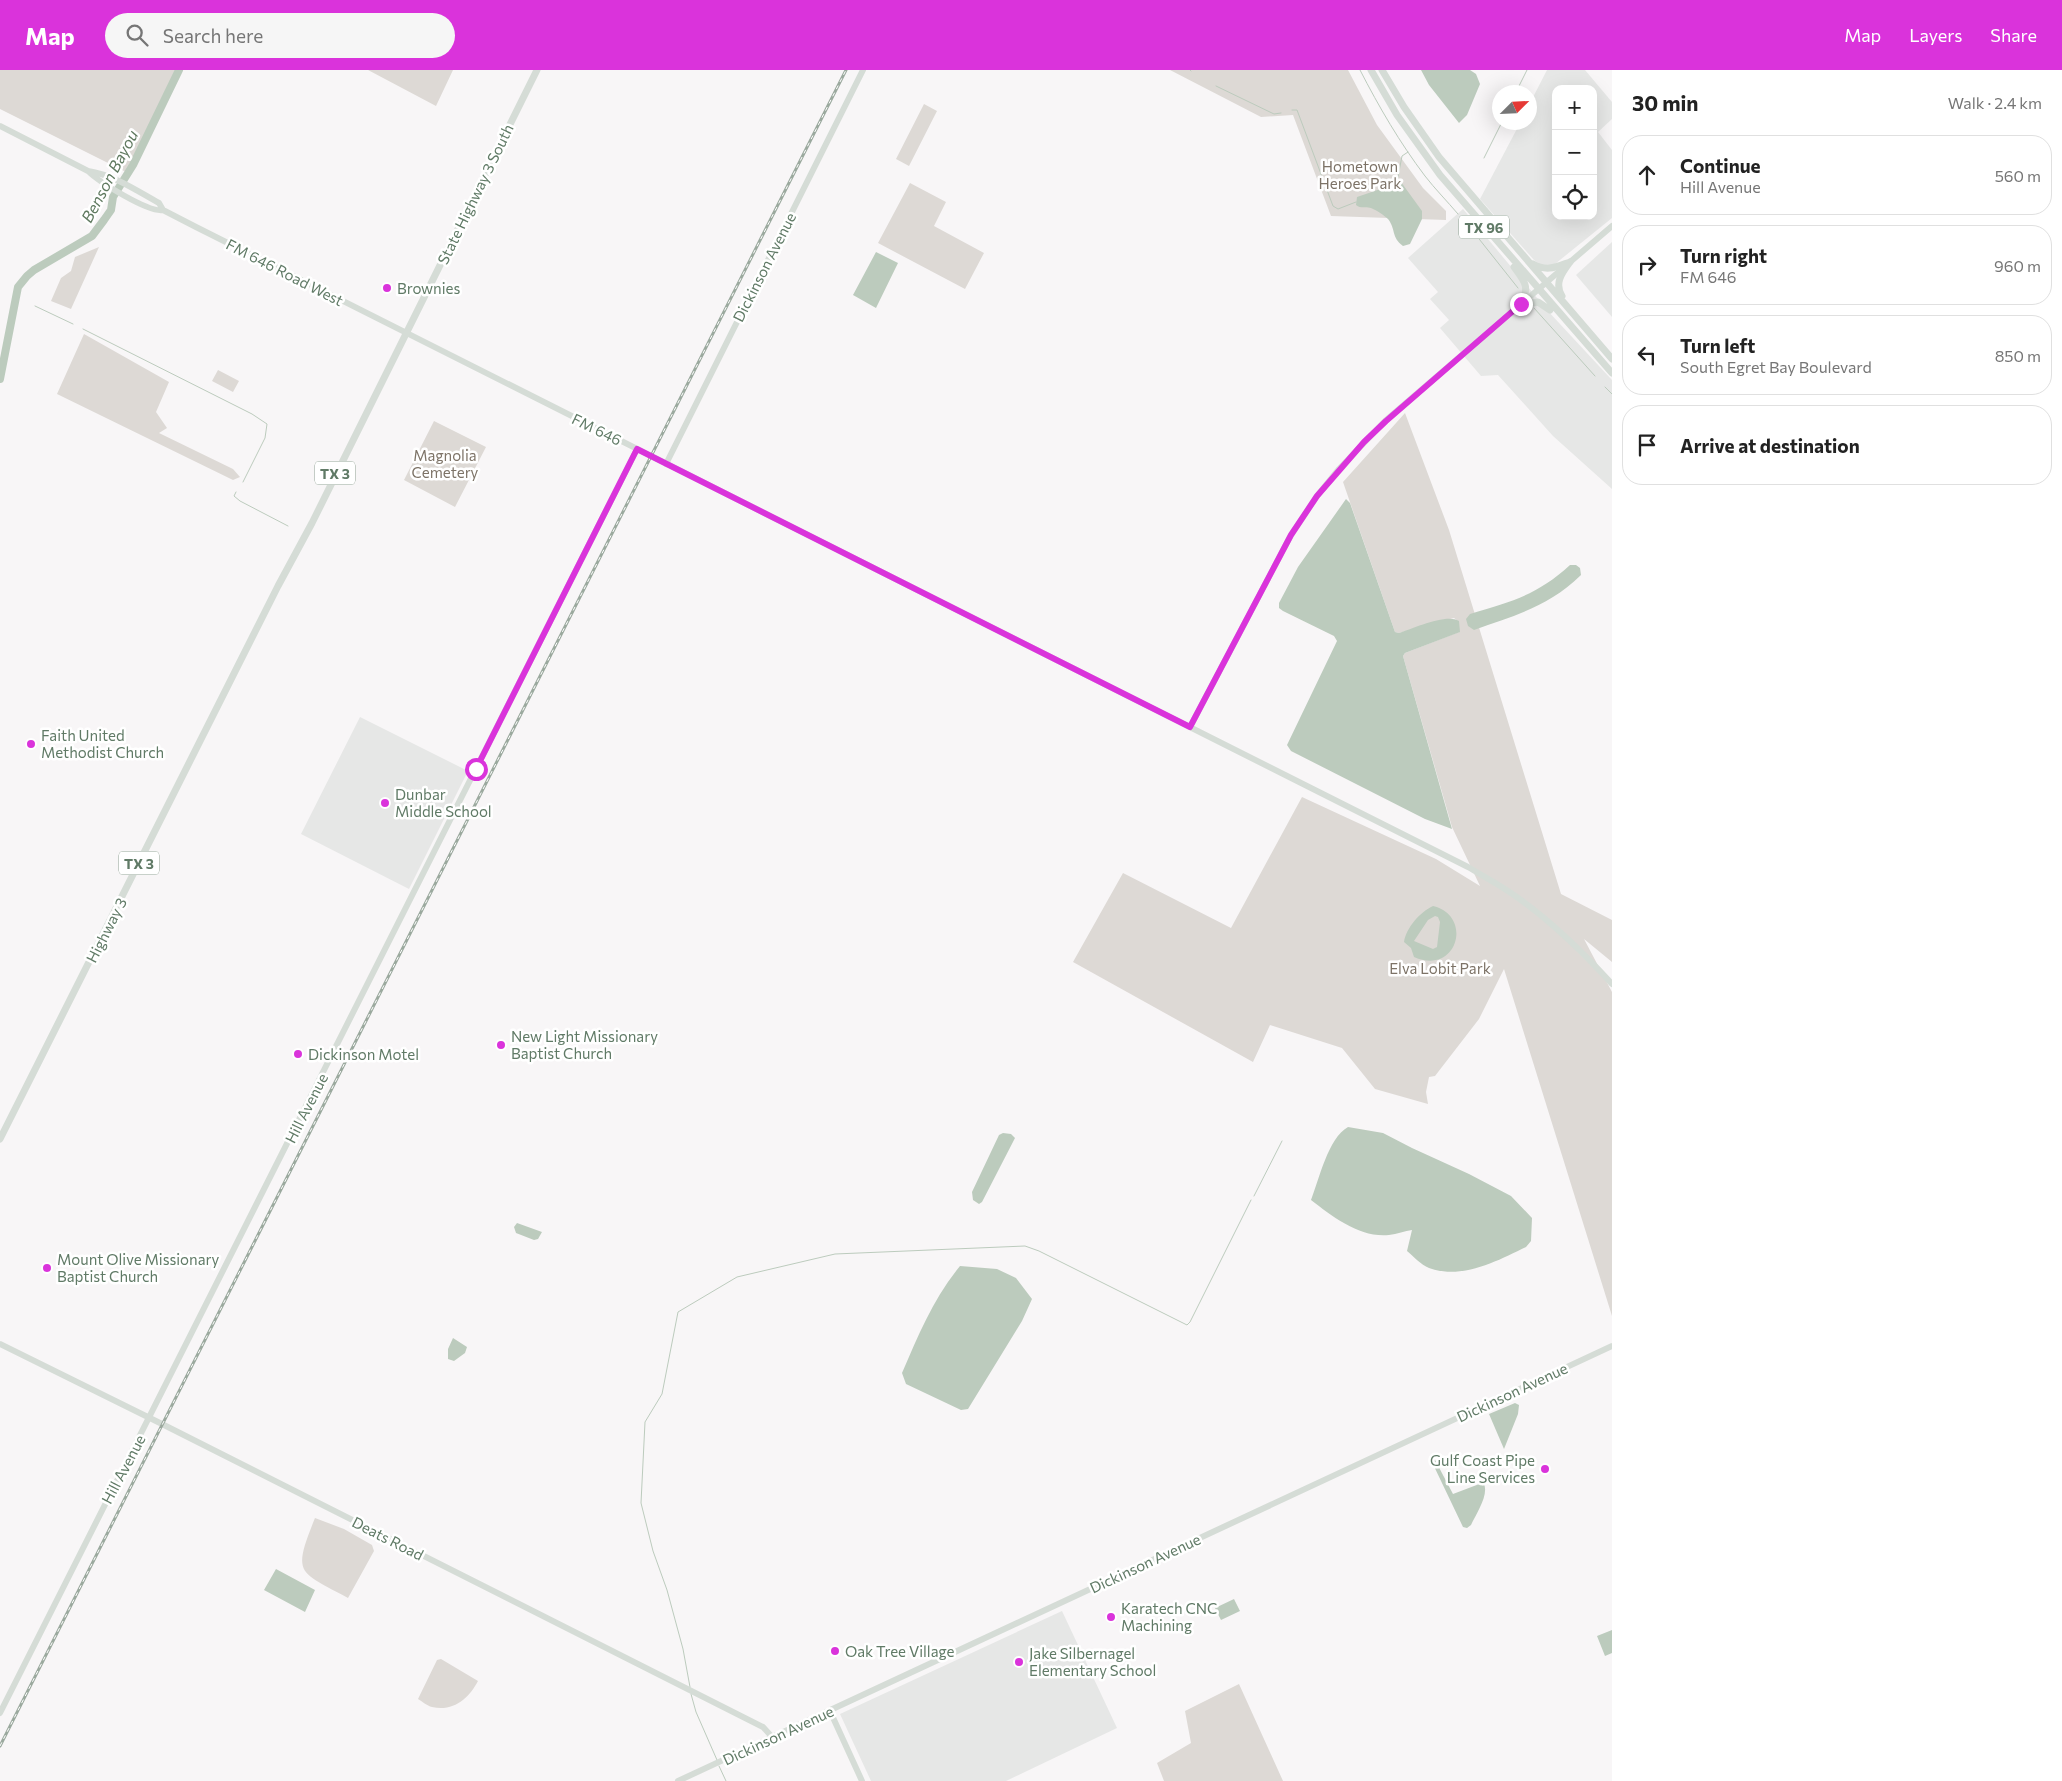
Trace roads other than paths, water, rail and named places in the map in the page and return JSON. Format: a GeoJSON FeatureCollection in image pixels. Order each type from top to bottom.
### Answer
{"type":"FeatureCollection","features":[{"type":"Feature","properties":{"kind":"main road","name":"State Highway 3 South"},"geometry":{"type":"LineString","coordinates":[[278,586],[312,523],[537,70]]}},
{"type":"Feature","properties":{"kind":"main road","name":"Dickinson Avenue"},"geometry":{"type":"LineString","coordinates":[[666,464],[863,70]]}},
{"type":"Feature","properties":{"kind":"main road","name":"TX 96"},"geometry":{"type":"LineString","coordinates":[[1371,70],[1388,101],[1423,153],[1612,373]]}},
{"type":"Feature","properties":{"kind":"main road","name":"TX 96"},"geometry":{"type":"LineString","coordinates":[[1382,70],[1404,107],[1439,157],[1612,358]]}},
{"type":"Feature","properties":{"kind":"main road","name":"FM 646 Road West"},"geometry":{"type":"LineString","coordinates":[[0,126],[88,171],[109,187],[156,211],[163,210]]}},
{"type":"Feature","properties":{"kind":"main road","name":"FM 646 Road West"},"geometry":{"type":"LineString","coordinates":[[88,171],[101,173],[130,187],[159,203],[163,210],[406,333]]}},
{"type":"Feature","properties":{"kind":"main road"},"geometry":{"type":"LineString","coordinates":[[1190,727],[1291,535],[1317,496],[1364,442],[1386,421],[1612,226]]}},
{"type":"Feature","properties":{"kind":"main road"},"geometry":{"type":"LineString","coordinates":[[1503,248],[1526,284],[1526,292],[1521,304]]}},
{"type":"Feature","properties":{"kind":"main road"},"geometry":{"type":"LineString","coordinates":[[1526,259],[1544,269],[1570,262]]}},
{"type":"Feature","properties":{"kind":"main road"},"geometry":{"type":"LineString","coordinates":[[1570,262],[1560,275],[1558,288],[1571,312]]}},
{"type":"Feature","properties":{"kind":"main road"},"geometry":{"type":"LineString","coordinates":[[1521,304],[1535,301],[1546,305],[1576,339],[1586,345]]}},
{"type":"Feature","properties":{"kind":"main road","name":"FM 646"},"geometry":{"type":"LineString","coordinates":[[406,333],[1468,867],[1512,893],[1555,928],[1593,963],[1612,984]]}},
{"type":"Feature","properties":{"kind":"main road","name":"Hill Avenue"},"geometry":{"type":"LineString","coordinates":[[0,1713],[637,449]]}},
{"type":"Feature","properties":{"kind":"main road","name":"Highway 3"},"geometry":{"type":"LineString","coordinates":[[0,1139],[278,586]]}},
{"type":"Feature","properties":{"kind":"main road","name":"Deats Road"},"geometry":{"type":"LineString","coordinates":[[0,1344],[680,1685],[762,1727],[772,1738]]}},
{"type":"Feature","properties":{"kind":"main road","name":"Dickinson Avenue"},"geometry":{"type":"LineString","coordinates":[[678,1781],[1612,1346]]}},
{"type":"Feature","properties":{"kind":"main road"},"geometry":{"type":"LineString","coordinates":[[830,1711],[862,1781]]}},
{"type":"Feature","properties":{"kind":"waterway","name":"Benson Bayou"},"geometry":{"type":"LineString","coordinates":[[0,379],[18,287],[34,270],[92,236],[104,220],[111,210],[113,197],[133,165],[179,70]]}},
{"type":"Feature","properties":{"kind":"waterway"},"geometry":{"type":"LineString","coordinates":[[1360,70],[1382,111],[1407,151],[1429,181],[1458,214]]}},
{"type":"Feature","properties":{"kind":"waterway"},"geometry":{"type":"LineString","coordinates":[[1520,85],[1527,70]]}},
{"type":"Feature","properties":{"kind":"waterway"},"geometry":{"type":"LineString","coordinates":[[1216,86],[1274,114],[1281,113]]}},
{"type":"Feature","properties":{"kind":"waterway"},"geometry":{"type":"LineString","coordinates":[[1292,110],[1297,110],[1333,206],[1338,209],[1356,202]]}},
{"type":"Feature","properties":{"kind":"waterway"},"geometry":{"type":"LineString","coordinates":[[1484,158],[1498,130]]}},
{"type":"Feature","properties":{"kind":"waterway"},"geometry":{"type":"LineString","coordinates":[[1397,182],[1402,156],[1408,152]]}},
{"type":"Feature","properties":{"kind":"waterway"},"geometry":{"type":"LineString","coordinates":[[1468,225],[1518,288]]}},
{"type":"Feature","properties":{"kind":"waterway"},"geometry":{"type":"LineString","coordinates":[[35,306],[73,324]]}},
{"type":"Feature","properties":{"kind":"waterway"},"geometry":{"type":"LineString","coordinates":[[1534,308],[1595,376]]}},
{"type":"Feature","properties":{"kind":"waterway"},"geometry":{"type":"LineString","coordinates":[[83,329],[252,414],[267,424],[265,438],[243,482]]}},
{"type":"Feature","properties":{"kind":"waterway"},"geometry":{"type":"LineString","coordinates":[[1605,387],[1612,394]]}},
{"type":"Feature","properties":{"kind":"waterway"},"geometry":{"type":"LineString","coordinates":[[236,492],[234,496],[240,501],[288,526]]}},
{"type":"Feature","properties":{"kind":"waterway"},"geometry":{"type":"LineString","coordinates":[[1254,1196],[1282,1141]]}},
{"type":"Feature","properties":{"kind":"waterway"},"geometry":{"type":"LineString","coordinates":[[690,1687],[683,1649],[667,1590],[653,1551],[641,1503],[645,1422],[662,1394],[678,1312],[737,1277],[835,1254],[1025,1246],[1039,1251],[1187,1325],[1251,1200]]}},
{"type":"Feature","properties":{"kind":"waterway"},"geometry":{"type":"LineString","coordinates":[[691,1694],[696,1712],[717,1760]]}},
{"type":"Feature","properties":{"kind":"waterway"},"geometry":{"type":"LineString","coordinates":[[719,1766],[726,1781]]}},
{"type":"Feature","properties":{"kind":"railway"},"geometry":{"type":"LineString","coordinates":[[0,1746],[846,70]]}},
{"type":"Feature","properties":{"kind":"place","name":"Brownies"},"geometry":{"type":"Point","coordinates":[387,288]}},
{"type":"Feature","properties":{"kind":"place","name":"Faith United Methodist Church"},"geometry":{"type":"Point","coordinates":[31,744]}},
{"type":"Feature","properties":{"kind":"place","name":"Dunbar Middle School"},"geometry":{"type":"Point","coordinates":[385,803]}},
{"type":"Feature","properties":{"kind":"place","name":"New Light Missionary Baptist Church"},"geometry":{"type":"Point","coordinates":[501,1045]}},
{"type":"Feature","properties":{"kind":"place","name":"Dickinson Motel"},"geometry":{"type":"Point","coordinates":[298,1054]}},
{"type":"Feature","properties":{"kind":"place","name":"Mount Olive Missionary Baptist Church"},"geometry":{"type":"Point","coordinates":[47,1268]}},
{"type":"Feature","properties":{"kind":"place","name":"Gulf Coast Pipe Line Services"},"geometry":{"type":"Point","coordinates":[1545,1469]}},
{"type":"Feature","properties":{"kind":"place","name":"Karatech CNC Machining"},"geometry":{"type":"Point","coordinates":[1111,1617]}},
{"type":"Feature","properties":{"kind":"place","name":"Oak Tree Village"},"geometry":{"type":"Point","coordinates":[835,1651]}},
{"type":"Feature","properties":{"kind":"place","name":"Jake Silbernagel Elementary School"},"geometry":{"type":"Point","coordinates":[1019,1662]}},
{"type":"Feature","properties":{"kind":"park label","name":"Hometown Heroes Park"},"geometry":{"type":"Point","coordinates":[1360,174]}},
{"type":"Feature","properties":{"kind":"park label","name":"Magnolia Cemetery"},"geometry":{"type":"Point","coordinates":[445,464]}},
{"type":"Feature","properties":{"kind":"park label","name":"Elva Lobit Park"},"geometry":{"type":"Point","coordinates":[1440,968]}}]}
